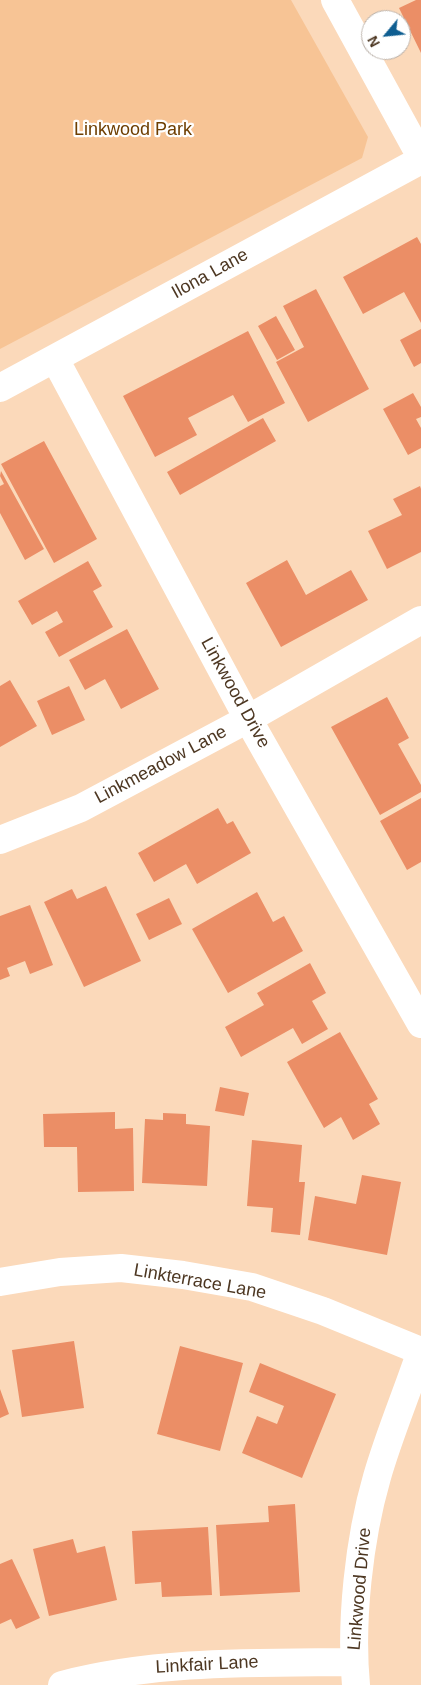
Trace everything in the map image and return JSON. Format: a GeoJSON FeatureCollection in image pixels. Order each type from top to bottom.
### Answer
{"type":"FeatureCollection","features":[{"type":"Feature","properties":{"kind":"street"},"geometry":{"type":"LineString","coordinates":[[335,0],[421,158]]}},
{"type":"Feature","properties":{"kind":"street","name":"Ilona Lane"},"geometry":{"type":"LineString","coordinates":[[0,388],[421,158]]}},
{"type":"Feature","properties":{"kind":"street","name":"Linkwood Drive"},"geometry":{"type":"LineString","coordinates":[[55,359],[248,719],[421,1024]]}},
{"type":"Feature","properties":{"kind":"street","name":"Linkmeadow Lane"},"geometry":{"type":"LineString","coordinates":[[0,840],[81,808],[248,719],[421,620]]}},
{"type":"Feature","properties":{"kind":"street","name":"Linkterrace Lane"},"geometry":{"type":"LineString","coordinates":[[0,1282],[60,1272],[121,1268],[183,1275],[252,1287],[322,1311],[421,1351]]}},
{"type":"Feature","properties":{"kind":"street","name":"Linkwood Drive"},"geometry":{"type":"LineString","coordinates":[[355,1673],[360,1562],[366,1523],[377,1477],[421,1351]]}},
{"type":"Feature","properties":{"kind":"street","name":"Linkfair Lane"},"geometry":{"type":"LineString","coordinates":[[62,1685],[97,1676],[147,1668],[205,1664],[355,1673]]}},
{"type":"Feature","properties":{"kind":"green space","name":"Linkwood Park"},"geometry":{"type":"Polygon","coordinates":[[[0,0],[291,0],[368,137],[362,158],[0,349],[0,0]]]}},
{"type":"Feature","properties":{"kind":"building"},"geometry":{"type":"Polygon","coordinates":[[[416,0],[421,0],[421,53],[411,33],[411,10],[400,10],[399,8],[416,0]]]}},
{"type":"Feature","properties":{"kind":"building"},"geometry":{"type":"Polygon","coordinates":[[[417,237],[421,244],[421,323],[404,292],[363,314],[343,277],[417,237]]]}},
{"type":"Feature","properties":{"kind":"building"},"geometry":{"type":"Polygon","coordinates":[[[316,289],[369,389],[308,422],[276,362],[304,347],[283,306],[316,289]]]}},
{"type":"Feature","properties":{"kind":"building"},"geometry":{"type":"Polygon","coordinates":[[[276,316],[295,350],[277,360],[258,326],[276,316]]]}},
{"type":"Feature","properties":{"kind":"building"},"geometry":{"type":"Polygon","coordinates":[[[421,329],[421,363],[414,367],[400,340],[421,329]]]}},
{"type":"Feature","properties":{"kind":"building"},"geometry":{"type":"Polygon","coordinates":[[[248,331],[285,403],[248,422],[233,395],[188,418],[197,435],[155,457],[123,396],[248,331]]]}},
{"type":"Feature","properties":{"kind":"building"},"geometry":{"type":"Polygon","coordinates":[[[413,393],[421,407],[421,417],[416,419],[421,428],[421,448],[408,455],[383,409],[413,393]]]}},
{"type":"Feature","properties":{"kind":"building"},"geometry":{"type":"Polygon","coordinates":[[[263,418],[276,441],[180,495],[167,472],[263,418]]]}},
{"type":"Feature","properties":{"kind":"building"},"geometry":{"type":"Polygon","coordinates":[[[44,441],[97,539],[54,563],[1,464],[44,441]]]}},
{"type":"Feature","properties":{"kind":"building"},"geometry":{"type":"Polygon","coordinates":[[[1,471],[44,549],[25,560],[0,513],[0,486],[4,484],[0,476],[1,471]]]}},
{"type":"Feature","properties":{"kind":"building"},"geometry":{"type":"Polygon","coordinates":[[[420,486],[421,552],[387,569],[368,531],[402,515],[393,499],[420,486]]]}},
{"type":"Feature","properties":{"kind":"building"},"geometry":{"type":"Polygon","coordinates":[[[287,560],[306,595],[351,570],[368,600],[281,647],[246,583],[287,560]]]}},
{"type":"Feature","properties":{"kind":"building"},"geometry":{"type":"Polygon","coordinates":[[[88,561],[102,586],[93,591],[113,627],[59,657],[45,632],[63,622],[57,611],[32,625],[18,601],[88,561]]]}},
{"type":"Feature","properties":{"kind":"building"},"geometry":{"type":"Polygon","coordinates":[[[127,629],[159,689],[121,709],[105,679],[85,690],[69,660],[127,629]]]}},
{"type":"Feature","properties":{"kind":"building"},"geometry":{"type":"Polygon","coordinates":[[[10,680],[37,726],[0,747],[0,686],[10,680]]]}},
{"type":"Feature","properties":{"kind":"building"},"geometry":{"type":"Polygon","coordinates":[[[69,686],[85,720],[52,735],[37,701],[69,686]]]}},
{"type":"Feature","properties":{"kind":"building"},"geometry":{"type":"Polygon","coordinates":[[[387,697],[409,738],[398,744],[421,785],[421,792],[380,815],[331,727],[387,697]]]}},
{"type":"Feature","properties":{"kind":"building"},"geometry":{"type":"Polygon","coordinates":[[[421,798],[421,862],[407,870],[380,821],[421,798]]]}},
{"type":"Feature","properties":{"kind":"building"},"geometry":{"type":"Polygon","coordinates":[[[218,808],[227,824],[233,821],[251,853],[197,884],[186,864],[154,882],[138,853],[218,808]]]}},
{"type":"Feature","properties":{"kind":"building"},"geometry":{"type":"Polygon","coordinates":[[[106,886],[141,961],[84,987],[44,902],[72,889],[77,899],[106,886]]]}},
{"type":"Feature","properties":{"kind":"building"},"geometry":{"type":"Polygon","coordinates":[[[257,892],[273,922],[284,916],[303,951],[228,993],[192,929],[257,892]]]}},
{"type":"Feature","properties":{"kind":"building"},"geometry":{"type":"Polygon","coordinates":[[[169,898],[182,924],[149,940],[136,914],[169,898]]]}},
{"type":"Feature","properties":{"kind":"building"},"geometry":{"type":"Polygon","coordinates":[[[30,905],[53,965],[30,974],[25,961],[7,968],[10,976],[0,980],[0,916],[30,905]]]}},
{"type":"Feature","properties":{"kind":"building"},"geometry":{"type":"Polygon","coordinates":[[[310,963],[326,993],[312,1001],[328,1029],[302,1044],[293,1028],[241,1057],[225,1027],[264,1005],[257,993],[310,963]]]}},
{"type":"Feature","properties":{"kind":"building"},"geometry":{"type":"Polygon","coordinates":[[[340,1032],[378,1099],[369,1104],[380,1124],[353,1140],[341,1117],[324,1128],[287,1062],[340,1032]]]}},
{"type":"Feature","properties":{"kind":"building"},"geometry":{"type":"Polygon","coordinates":[[[220,1087],[249,1093],[244,1116],[215,1111],[220,1087]]]}},
{"type":"Feature","properties":{"kind":"building"},"geometry":{"type":"Polygon","coordinates":[[[115,1112],[115,1129],[133,1128],[134,1191],[78,1192],[77,1147],[44,1147],[43,1114],[115,1112]]]}},
{"type":"Feature","properties":{"kind":"building"},"geometry":{"type":"Polygon","coordinates":[[[163,1113],[186,1114],[186,1124],[210,1126],[207,1186],[142,1183],[145,1119],[163,1120],[163,1113]]]}},
{"type":"Feature","properties":{"kind":"building"},"geometry":{"type":"Polygon","coordinates":[[[252,1140],[302,1145],[299,1182],[305,1182],[300,1235],[271,1232],[273,1208],[247,1206],[252,1140]]]}},
{"type":"Feature","properties":{"kind":"building"},"geometry":{"type":"Polygon","coordinates":[[[362,1175],[401,1182],[387,1255],[308,1240],[315,1196],[356,1204],[362,1175]]]}},
{"type":"Feature","properties":{"kind":"building"},"geometry":{"type":"Polygon","coordinates":[[[74,1341],[84,1408],[22,1417],[12,1350],[74,1341]]]}},
{"type":"Feature","properties":{"kind":"building"},"geometry":{"type":"Polygon","coordinates":[[[180,1346],[243,1363],[220,1451],[157,1434],[180,1346]]]}},
{"type":"Feature","properties":{"kind":"building"},"geometry":{"type":"Polygon","coordinates":[[[260,1363],[336,1394],[302,1478],[242,1453],[257,1416],[277,1424],[284,1406],[249,1392],[260,1363]]]}},
{"type":"Feature","properties":{"kind":"building"},"geometry":{"type":"Polygon","coordinates":[[[0,1389],[9,1414],[0,1418],[0,1389]]]}},
{"type":"Feature","properties":{"kind":"building"},"geometry":{"type":"Polygon","coordinates":[[[295,1504],[300,1592],[220,1596],[216,1525],[269,1522],[268,1506],[295,1504]]]}},
{"type":"Feature","properties":{"kind":"building"},"geometry":{"type":"Polygon","coordinates":[[[208,1527],[212,1595],[162,1597],[161,1582],[135,1584],[132,1531],[208,1527]]]}},
{"type":"Feature","properties":{"kind":"building"},"geometry":{"type":"Polygon","coordinates":[[[73,1539],[77,1553],[105,1546],[117,1600],[49,1616],[33,1549],[73,1539]]]}},
{"type":"Feature","properties":{"kind":"building"},"geometry":{"type":"Polygon","coordinates":[[[12,1559],[40,1618],[16,1629],[11,1619],[0,1624],[0,1564],[12,1559]]]}}]}
